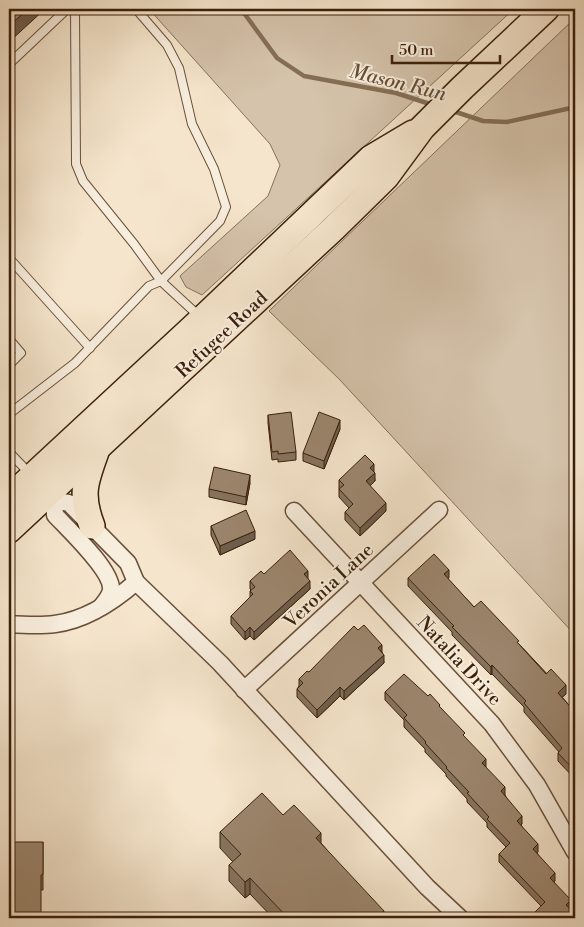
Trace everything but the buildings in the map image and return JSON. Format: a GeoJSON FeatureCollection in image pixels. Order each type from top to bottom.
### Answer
{"type":"FeatureCollection","features":[{"type":"Feature","properties":{"kind":"main road","name":"Refugee Road"},"geometry":{"type":"LineString","coordinates":[[9,498],[45,490],[98,448],[386,177],[434,115],[546,9]]}},
{"type":"Feature","properties":{"kind":"main road","name":"Refugee Road"},"geometry":{"type":"LineString","coordinates":[[9,530],[202,319],[371,158],[434,115]]}},
{"type":"Feature","properties":{"kind":"main road"},"geometry":{"type":"LineString","coordinates":[[92,526],[84,501],[87,478],[98,448]]}},
{"type":"Feature","properties":{"kind":"street"},"geometry":{"type":"LineString","coordinates":[[45,490],[68,503],[92,526],[128,563],[136,582]]}},
{"type":"Feature","properties":{"kind":"street"},"geometry":{"type":"LineString","coordinates":[[45,490],[55,515],[103,567],[111,591],[100,609]]}},
{"type":"Feature","properties":{"kind":"street","name":"Veronia Lane"},"geometry":{"type":"LineString","coordinates":[[244,690],[439,510]]}},
{"type":"Feature","properties":{"kind":"street","name":"Natalia Drive"},"geometry":{"type":"LineString","coordinates":[[294,511],[492,724],[536,785],[575,852]]}},
{"type":"Feature","properties":{"kind":"street"},"geometry":{"type":"LineString","coordinates":[[103,567],[136,582],[207,650],[428,887],[460,918]]}},
{"type":"Feature","properties":{"kind":"street"},"geometry":{"type":"LineString","coordinates":[[9,624],[60,624],[100,609],[115,600],[136,582]]}},
{"type":"Feature","properties":{"kind":"lane"},"geometry":{"type":"LineString","coordinates":[[9,64],[67,9]]}},
{"type":"Feature","properties":{"kind":"lane"},"geometry":{"type":"LineString","coordinates":[[75,9],[76,164],[83,181],[161,281],[202,319]]}},
{"type":"Feature","properties":{"kind":"lane"},"geometry":{"type":"LineString","coordinates":[[9,414],[75,363],[149,286],[161,281],[220,221],[226,207],[214,169],[192,124],[179,68],[167,45],[136,9]]}},
{"type":"Feature","properties":{"kind":"lane"},"geometry":{"type":"LineString","coordinates":[[9,258],[90,348]]}},
{"type":"Feature","properties":{"kind":"lane"},"geometry":{"type":"LineString","coordinates":[[9,339],[21,353],[9,365]]}},
{"type":"Feature","properties":{"kind":"lane"},"geometry":{"type":"LineString","coordinates":[[9,452],[45,490]]}},
{"type":"Feature","properties":{"kind":"shaded area"},"geometry":{"type":"Polygon","coordinates":[[[149,9],[514,9],[202,295],[186,287],[180,276],[268,196],[280,165],[270,144],[149,9]]]}},
{"type":"Feature","properties":{"kind":"shaded area"},"geometry":{"type":"Polygon","coordinates":[[[575,18],[575,635],[340,380],[269,311],[575,18]]]}},
{"type":"Feature","properties":{"kind":"waterway","name":"Mason Run"},"geometry":{"type":"LineString","coordinates":[[241,9],[277,58],[304,76],[396,93],[433,105]]}},
{"type":"Feature","properties":{"kind":"waterway","name":"Mason Run"},"geometry":{"type":"LineString","coordinates":[[450,110],[483,121],[507,122],[575,106]]}}]}
